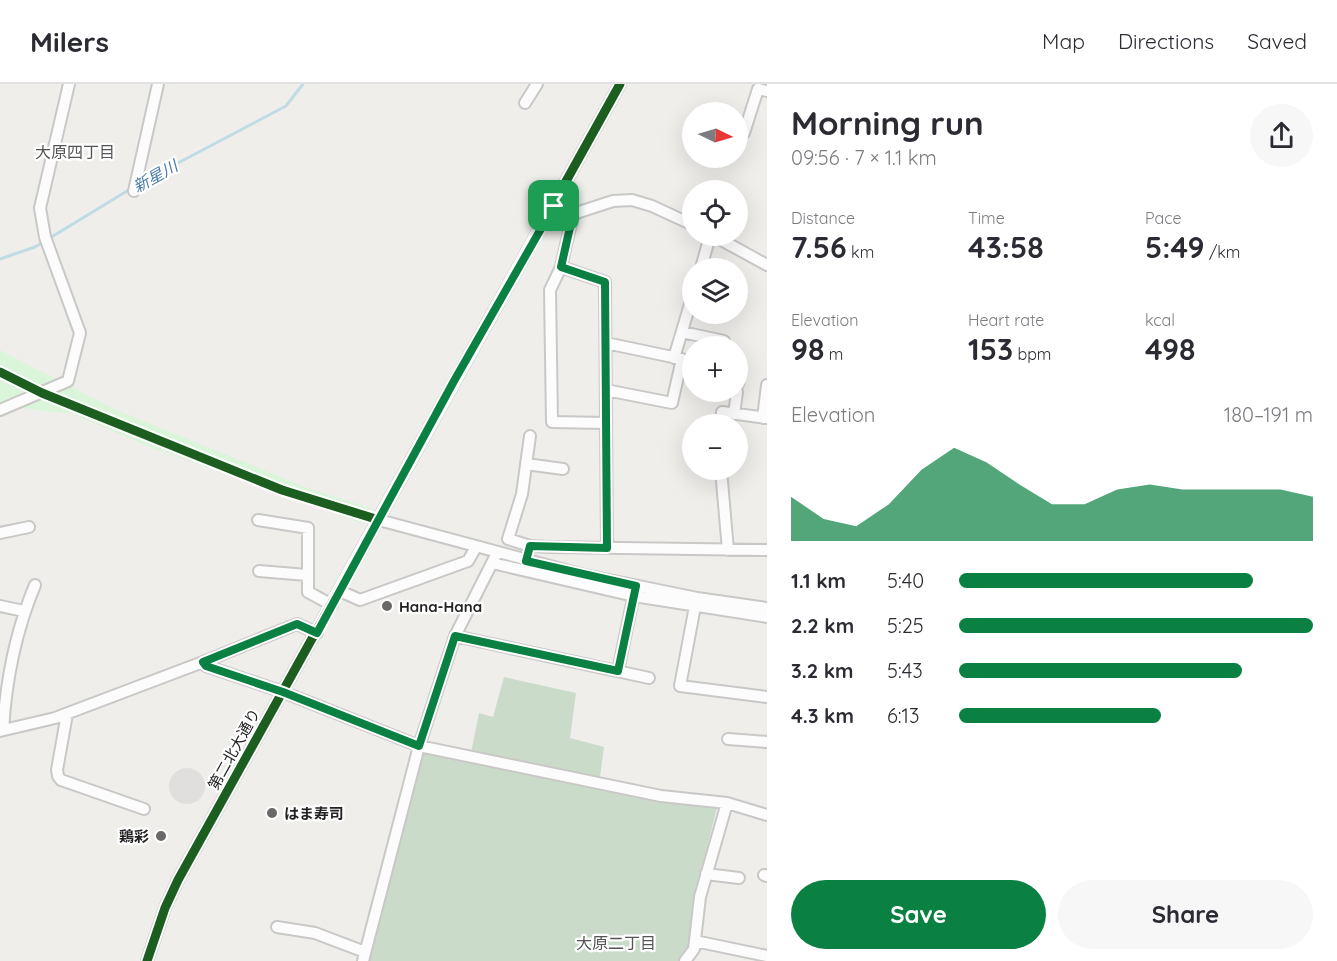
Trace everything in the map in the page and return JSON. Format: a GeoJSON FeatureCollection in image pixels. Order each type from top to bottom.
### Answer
{"type":"FeatureCollection","features":[{"type":"Feature","properties":{"kind":"street"},"geometry":{"type":"LineString","coordinates":[[0,410],[68,381],[80,333],[46,240],[40,208],[69,84]]}},
{"type":"Feature","properties":{"kind":"street"},"geometry":{"type":"LineString","coordinates":[[135,186],[158,84]]}},
{"type":"Feature","properties":{"kind":"street"},"geometry":{"type":"LineString","coordinates":[[525,103],[537,84]]}},
{"type":"Feature","properties":{"kind":"street","name":"第二北大通り"},"geometry":{"type":"LineString","coordinates":[[147,961],[165,908],[178,880],[620,84]]}},
{"type":"Feature","properties":{"kind":"street"},"geometry":{"type":"LineString","coordinates":[[748,121],[758,89],[767,92]]}},
{"type":"Feature","properties":{"kind":"street"},"geometry":{"type":"LineString","coordinates":[[554,206],[573,214],[613,201],[632,200],[652,206],[682,220]]}},
{"type":"Feature","properties":{"kind":"street"},"geometry":{"type":"LineString","coordinates":[[573,214],[561,267],[550,290],[552,422],[606,423]]}},
{"type":"Feature","properties":{"kind":"street"},"geometry":{"type":"LineString","coordinates":[[731,246],[767,265]]}},
{"type":"Feature","properties":{"kind":"street"},"geometry":{"type":"LineString","coordinates":[[561,267],[605,282],[607,548]]}},
{"type":"Feature","properties":{"kind":"street"},"geometry":{"type":"LineString","coordinates":[[674,358],[684,324]]}},
{"type":"Feature","properties":{"kind":"street"},"geometry":{"type":"LineString","coordinates":[[682,332],[701,336]]}},
{"type":"Feature","properties":{"kind":"street"},"geometry":{"type":"LineString","coordinates":[[606,343],[682,359],[672,403],[606,390]]}},
{"type":"Feature","properties":{"kind":"street"},"geometry":{"type":"LineString","coordinates":[[748,416],[765,418],[767,385]]}},
{"type":"Feature","properties":{"kind":"street"},"geometry":{"type":"LineString","coordinates":[[722,414],[722,412],[734,414],[736,402]]}},
{"type":"Feature","properties":{"kind":"street"},"geometry":{"type":"LineString","coordinates":[[530,436],[522,494],[508,539],[530,546],[767,550]]}},
{"type":"Feature","properties":{"kind":"street"},"geometry":{"type":"LineString","coordinates":[[526,464],[563,469]]}},
{"type":"Feature","properties":{"kind":"street"},"geometry":{"type":"LineString","coordinates":[[722,480],[728,550]]}},
{"type":"Feature","properties":{"kind":"street"},"geometry":{"type":"LineString","coordinates":[[258,520],[308,528],[308,592],[332,605]]}},
{"type":"Feature","properties":{"kind":"street"},"geometry":{"type":"LineString","coordinates":[[379,520],[476,547],[494,558],[635,591],[767,617]]}},
{"type":"Feature","properties":{"kind":"street"},"geometry":{"type":"LineString","coordinates":[[0,533],[29,527]]}},
{"type":"Feature","properties":{"kind":"street"},"geometry":{"type":"LineString","coordinates":[[526,561],[530,546]]}},
{"type":"Feature","properties":{"kind":"street"},"geometry":{"type":"LineString","coordinates":[[340,591],[360,600],[468,561],[476,547]]}},
{"type":"Feature","properties":{"kind":"street"},"geometry":{"type":"LineString","coordinates":[[494,558],[526,561],[635,591]]}},
{"type":"Feature","properties":{"kind":"street"},"geometry":{"type":"LineString","coordinates":[[278,927],[315,933],[364,957],[419,746],[455,636],[494,558]]}},
{"type":"Feature","properties":{"kind":"street"},"geometry":{"type":"LineString","coordinates":[[259,571],[307,575]]}},
{"type":"Feature","properties":{"kind":"street"},"geometry":{"type":"LineString","coordinates":[[35,585],[24,611],[6,687],[2,731],[67,714],[297,624],[317,633]]}},
{"type":"Feature","properties":{"kind":"street"},"geometry":{"type":"LineString","coordinates":[[618,671],[635,591]]}},
{"type":"Feature","properties":{"kind":"street"},"geometry":{"type":"LineString","coordinates":[[696,602],[767,608]]}},
{"type":"Feature","properties":{"kind":"street"},"geometry":{"type":"LineString","coordinates":[[696,602],[681,686],[767,697]]}},
{"type":"Feature","properties":{"kind":"street"},"geometry":{"type":"LineString","coordinates":[[0,606],[24,611]]}},
{"type":"Feature","properties":{"kind":"street"},"geometry":{"type":"LineString","coordinates":[[455,636],[649,678]]}},
{"type":"Feature","properties":{"kind":"street"},"geometry":{"type":"LineString","coordinates":[[203,662],[206,666],[283,692],[419,746],[661,796],[727,804],[767,814]]}},
{"type":"Feature","properties":{"kind":"street"},"geometry":{"type":"LineString","coordinates":[[67,714],[57,770],[61,780],[144,809]]}},
{"type":"Feature","properties":{"kind":"street"},"geometry":{"type":"LineString","coordinates":[[728,739],[767,742]]}},
{"type":"Feature","properties":{"kind":"street"},"geometry":{"type":"LineString","coordinates":[[685,961],[694,949],[700,897],[727,804]]}},
{"type":"Feature","properties":{"kind":"street"},"geometry":{"type":"LineString","coordinates":[[706,874],[739,878]]}},
{"type":"Feature","properties":{"kind":"street"},"geometry":{"type":"LineString","coordinates":[[695,941],[767,956]]}},
{"type":"Feature","properties":{"kind":"green space"},"geometry":{"type":"Polygon","coordinates":[[[0,350],[117,410],[308,488],[370,508],[361,523],[142,444],[71,413],[48,412],[0,404],[0,350]]]}},
{"type":"Feature","properties":{"kind":"green space"},"geometry":{"type":"Polygon","coordinates":[[[504,677],[576,693],[570,738],[604,747],[600,777],[471,753],[479,713],[493,717],[504,677]]]}},
{"type":"Feature","properties":{"kind":"green space"},"geometry":{"type":"Polygon","coordinates":[[[423,751],[677,804],[717,808],[694,899],[691,946],[679,961],[369,961],[423,751]]]}},
{"type":"Feature","properties":{"kind":"shaded area"},"geometry":{"type":"Polygon","coordinates":[[[187,768],[199,774],[205,786],[199,798],[187,804],[175,798],[169,786],[175,774],[187,768]]]}},
{"type":"Feature","properties":{"kind":"waterway","name":"新星川"},"geometry":{"type":"LineString","coordinates":[[140,183],[286,106],[303,84]]}},
{"type":"Feature","properties":{"kind":"waterway","name":"新星川"},"geometry":{"type":"LineString","coordinates":[[0,259],[35,247],[132,188]]}},
{"type":"Feature","properties":{"kind":"cycle path"},"geometry":{"type":"LineString","coordinates":[[147,961],[165,908],[178,880],[620,84]]}},
{"type":"Feature","properties":{"kind":"cycle path"},"geometry":{"type":"LineString","coordinates":[[0,372],[42,393],[282,490],[379,520]]}},
{"type":"Feature","properties":{"kind":"place","name":"Hana-Hana"},"geometry":{"type":"Point","coordinates":[387,606]}},
{"type":"Feature","properties":{"kind":"place","name":"はま寿司"},"geometry":{"type":"Point","coordinates":[272,813]}},
{"type":"Feature","properties":{"kind":"place","name":"鶏彩"},"geometry":{"type":"Point","coordinates":[161,836]}},
{"type":"Feature","properties":{"kind":"district","name":"大原四丁目"},"geometry":{"type":"Point","coordinates":[75,152]}},
{"type":"Feature","properties":{"kind":"district","name":"大原二丁目"},"geometry":{"type":"Point","coordinates":[616,943]}},
{"type":"Feature","properties":{"kind":"route"},"geometry":{"type":"LineString","coordinates":[[554,206],[573,214],[561,267],[605,282],[607,548],[530,546],[526,561],[636,586],[618,671],[455,636],[419,746],[283,692],[206,666],[203,662],[297,624],[317,633],[454,381],[554,206]]}}]}
